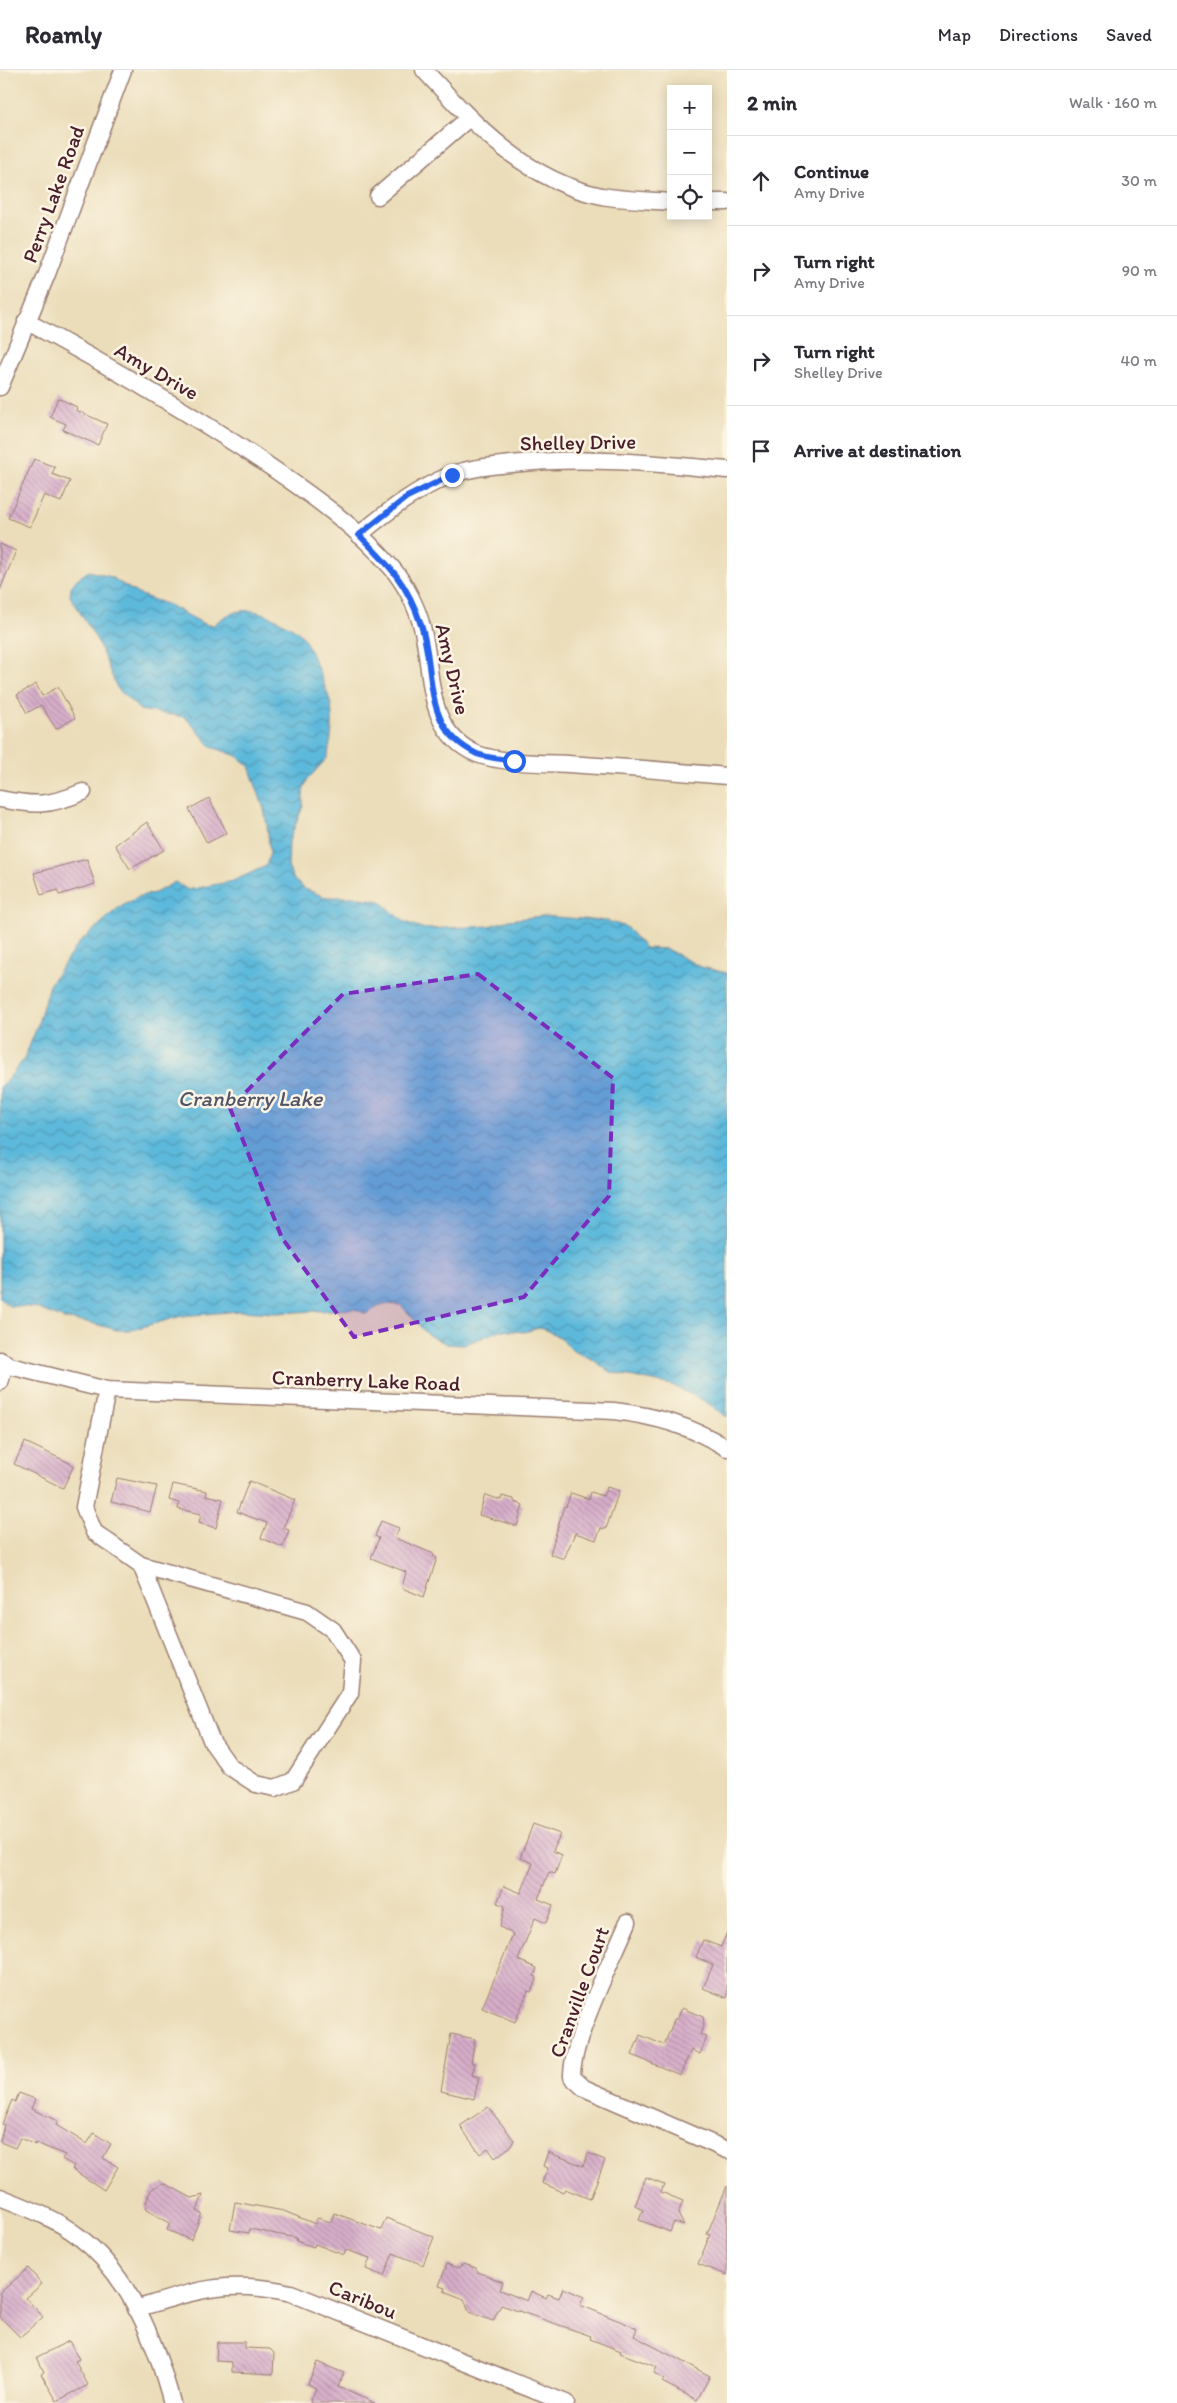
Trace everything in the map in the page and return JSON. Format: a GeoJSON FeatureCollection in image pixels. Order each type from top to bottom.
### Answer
{"type":"FeatureCollection","features":[{"type":"Feature","properties":{"kind":"street","name":"Perry Lake Road"},"geometry":{"type":"LineString","coordinates":[[0,387],[47,274],[122,70]]}},
{"type":"Feature","properties":{"kind":"street"},"geometry":{"type":"LineString","coordinates":[[424,70],[469,118],[514,158],[570,187],[601,196],[667,202]]}},
{"type":"Feature","properties":{"kind":"street"},"geometry":{"type":"LineString","coordinates":[[378,196],[469,118]]}},
{"type":"Feature","properties":{"kind":"street"},"geometry":{"type":"LineString","coordinates":[[712,202],[727,202]]}},
{"type":"Feature","properties":{"kind":"street","name":"Amy Drive"},"geometry":{"type":"LineString","coordinates":[[26,321],[129,378],[218,431],[347,523],[392,567],[408,592],[422,626],[436,708],[443,727],[458,741],[478,754],[514,761],[727,776]]}},
{"type":"Feature","properties":{"kind":"street","name":"Shelley Drive"},"geometry":{"type":"LineString","coordinates":[[359,535],[391,508],[420,490],[452,475],[482,467],[555,459],[658,463],[727,470]]}},
{"type":"Feature","properties":{"kind":"street"},"geometry":{"type":"LineString","coordinates":[[0,799],[32,805],[60,802],[84,792]]}},
{"type":"Feature","properties":{"kind":"street"},"geometry":{"type":"LineString","coordinates":[[0,1382],[3,1362]]}},
{"type":"Feature","properties":{"kind":"street","name":"Cranberry Lake Road"},"geometry":{"type":"LineString","coordinates":[[3,1362],[107,1390],[614,1411],[650,1416],[679,1424],[707,1435],[727,1448]]}},
{"type":"Feature","properties":{"kind":"street"},"geometry":{"type":"LineString","coordinates":[[107,1390],[84,1507],[94,1532],[141,1565],[307,1612],[333,1630],[352,1661],[350,1692],[293,1781],[276,1788],[256,1784],[230,1766],[212,1742],[141,1565]]}},
{"type":"Feature","properties":{"kind":"street","name":"Cranville Court"},"geometry":{"type":"LineString","coordinates":[[628,1922],[583,2030],[572,2066],[572,2077],[584,2088],[727,2150]]}},
{"type":"Feature","properties":{"kind":"street"},"geometry":{"type":"LineString","coordinates":[[0,2197],[50,2218],[80,2237],[106,2263],[122,2284],[136,2309],[156,2353],[172,2403]]}},
{"type":"Feature","properties":{"kind":"street","name":"Caribou"},"geometry":{"type":"LineString","coordinates":[[136,2309],[199,2289],[228,2286],[263,2287],[292,2294],[566,2403]]}},
{"type":"Feature","properties":{"kind":"highlighted area"},"geometry":{"type":"Polygon","coordinates":[[[478,974],[613,1078],[609,1196],[524,1297],[354,1337],[282,1238],[230,1108],[343,994],[478,974]]]}},
{"type":"Feature","properties":{"kind":"water","name":"Cranberry Lake"},"geometry":{"type":"Polygon","coordinates":[[[89,571],[111,577],[138,594],[169,605],[206,625],[214,625],[230,614],[254,611],[280,621],[302,636],[314,659],[327,692],[332,719],[331,739],[327,758],[307,780],[303,791],[303,806],[289,841],[288,867],[294,880],[305,889],[325,897],[354,897],[380,901],[405,922],[425,929],[489,926],[509,920],[542,916],[608,921],[626,927],[645,948],[666,949],[701,967],[727,973],[727,1417],[704,1401],[672,1385],[610,1372],[592,1359],[573,1351],[559,1337],[547,1330],[539,1328],[524,1332],[501,1330],[463,1345],[447,1344],[428,1335],[401,1305],[383,1304],[366,1314],[355,1309],[276,1313],[239,1311],[182,1316],[131,1330],[117,1330],[91,1323],[64,1319],[34,1307],[9,1306],[0,1298],[0,1086],[24,1059],[37,1027],[49,985],[78,944],[117,909],[140,896],[155,893],[175,882],[188,890],[233,881],[266,866],[270,853],[264,809],[249,766],[237,756],[212,747],[185,717],[140,710],[117,688],[98,642],[70,596],[71,587],[77,579],[89,571]]]}},
{"type":"Feature","properties":{"kind":"building"},"geometry":{"type":"Polygon","coordinates":[[[58,398],[77,407],[76,410],[107,424],[98,445],[63,430],[66,424],[50,417],[58,398]]]}},
{"type":"Feature","properties":{"kind":"building"},"geometry":{"type":"Polygon","coordinates":[[[34,459],[55,467],[52,474],[70,481],[61,502],[44,495],[30,527],[8,518],[34,459]]]}},
{"type":"Feature","properties":{"kind":"building"},"geometry":{"type":"Polygon","coordinates":[[[0,544],[16,551],[0,590],[0,544]]]}},
{"type":"Feature","properties":{"kind":"building"},"geometry":{"type":"Polygon","coordinates":[[[36,684],[42,696],[58,687],[75,718],[56,729],[41,705],[27,713],[17,695],[36,684]]]}},
{"type":"Feature","properties":{"kind":"building"},"geometry":{"type":"Polygon","coordinates":[[[209,798],[227,833],[207,843],[189,809],[209,798]]]}},
{"type":"Feature","properties":{"kind":"building"},"geometry":{"type":"Polygon","coordinates":[[[147,822],[164,850],[130,869],[115,845],[147,822]]]}},
{"type":"Feature","properties":{"kind":"building"},"geometry":{"type":"Polygon","coordinates":[[[87,859],[95,884],[59,895],[58,890],[41,895],[34,873],[87,859]]]}},
{"type":"Feature","properties":{"kind":"building"},"geometry":{"type":"Polygon","coordinates":[[[25,1442],[74,1465],[63,1488],[14,1464],[25,1442]]]}},
{"type":"Feature","properties":{"kind":"building"},"geometry":{"type":"Polygon","coordinates":[[[117,1478],[157,1486],[150,1512],[111,1502],[117,1478]]]}},
{"type":"Feature","properties":{"kind":"building"},"geometry":{"type":"Polygon","coordinates":[[[249,1481],[295,1500],[283,1528],[289,1530],[283,1547],[261,1538],[267,1523],[237,1512],[249,1481]]]}},
{"type":"Feature","properties":{"kind":"building"},"geometry":{"type":"Polygon","coordinates":[[[173,1484],[207,1491],[206,1495],[223,1499],[216,1528],[199,1523],[201,1514],[178,1509],[179,1503],[169,1500],[173,1484]]]}},
{"type":"Feature","properties":{"kind":"building"},"geometry":{"type":"Polygon","coordinates":[[[607,1487],[619,1491],[606,1529],[601,1528],[596,1540],[575,1533],[564,1559],[550,1554],[564,1506],[566,1507],[571,1493],[589,1499],[591,1492],[603,1496],[607,1487]]]}},
{"type":"Feature","properties":{"kind":"building"},"geometry":{"type":"Polygon","coordinates":[[[485,1495],[501,1500],[502,1496],[514,1499],[514,1502],[523,1505],[517,1526],[479,1515],[485,1495]]]}},
{"type":"Feature","properties":{"kind":"building"},"geometry":{"type":"Polygon","coordinates":[[[381,1521],[399,1528],[395,1538],[434,1554],[433,1556],[437,1558],[424,1597],[402,1588],[406,1572],[371,1558],[379,1538],[375,1536],[381,1521]]]}},
{"type":"Feature","properties":{"kind":"building"},"geometry":{"type":"Polygon","coordinates":[[[533,1824],[560,1834],[553,1851],[562,1855],[555,1874],[549,1872],[538,1899],[553,1905],[546,1923],[535,1918],[518,1960],[537,1968],[534,1976],[537,1977],[531,1992],[528,1991],[515,2022],[482,2008],[513,1934],[500,1927],[505,1906],[497,1903],[504,1886],[521,1893],[533,1863],[520,1858],[533,1824]]]}},
{"type":"Feature","properties":{"kind":"building"},"geometry":{"type":"Polygon","coordinates":[[[727,1932],[727,1998],[703,1988],[713,1965],[696,1957],[703,1940],[721,1947],[727,1932]]]}},
{"type":"Feature","properties":{"kind":"building"},"geometry":{"type":"Polygon","coordinates":[[[682,2008],[703,2017],[704,2024],[700,2034],[707,2037],[700,2054],[691,2050],[680,2075],[632,2055],[640,2035],[664,2045],[675,2018],[677,2020],[682,2008]]]}},
{"type":"Feature","properties":{"kind":"building"},"geometry":{"type":"Polygon","coordinates":[[[451,2034],[475,2039],[471,2063],[475,2063],[472,2075],[479,2077],[474,2099],[441,2091],[451,2034]]]}},
{"type":"Feature","properties":{"kind":"building"},"geometry":{"type":"Polygon","coordinates":[[[19,2093],[35,2099],[31,2109],[58,2121],[56,2125],[87,2144],[94,2133],[111,2144],[103,2158],[118,2167],[104,2190],[72,2169],[74,2166],[62,2159],[65,2155],[20,2138],[15,2148],[0,2142],[4,2125],[2,2124],[12,2100],[15,2102],[19,2093]]]}},
{"type":"Feature","properties":{"kind":"building"},"geometry":{"type":"Polygon","coordinates":[[[488,2107],[514,2140],[511,2146],[495,2158],[488,2148],[480,2154],[460,2126],[488,2107]]]}},
{"type":"Feature","properties":{"kind":"building"},"geometry":{"type":"Polygon","coordinates":[[[548,2152],[583,2166],[588,2153],[605,2160],[590,2199],[565,2189],[563,2192],[542,2183],[548,2168],[543,2166],[548,2152]]]}},
{"type":"Feature","properties":{"kind":"building"},"geometry":{"type":"Polygon","coordinates":[[[646,2177],[664,2184],[661,2192],[683,2201],[678,2214],[684,2225],[674,2222],[670,2232],[639,2220],[643,2210],[635,2206],[646,2177]]]}},
{"type":"Feature","properties":{"kind":"building"},"geometry":{"type":"Polygon","coordinates":[[[164,2183],[192,2198],[203,2195],[197,2211],[202,2213],[191,2240],[167,2230],[170,2223],[146,2210],[145,2205],[150,2192],[153,2188],[164,2183]]]}},
{"type":"Feature","properties":{"kind":"building"},"geometry":{"type":"Polygon","coordinates":[[[727,2186],[727,2275],[698,2264],[710,2235],[707,2234],[727,2186]]]}},
{"type":"Feature","properties":{"kind":"building"},"geometry":{"type":"Polygon","coordinates":[[[235,2202],[284,2211],[315,2224],[317,2218],[331,2222],[334,2213],[381,2230],[386,2218],[434,2237],[423,2265],[393,2253],[384,2276],[366,2269],[370,2258],[346,2250],[344,2255],[315,2244],[314,2247],[296,2241],[297,2238],[250,2229],[249,2233],[230,2230],[235,2202]]]}},
{"type":"Feature","properties":{"kind":"building"},"geometry":{"type":"Polygon","coordinates":[[[447,2264],[457,2268],[464,2264],[476,2268],[478,2272],[503,2282],[500,2290],[527,2301],[531,2291],[546,2298],[548,2294],[559,2298],[563,2288],[584,2297],[580,2305],[637,2328],[634,2336],[710,2376],[697,2400],[662,2382],[664,2379],[654,2373],[657,2367],[590,2339],[591,2336],[501,2305],[493,2321],[469,2312],[464,2299],[444,2291],[445,2288],[439,2286],[447,2264]]]}},
{"type":"Feature","properties":{"kind":"building"},"geometry":{"type":"Polygon","coordinates":[[[28,2268],[42,2284],[26,2298],[43,2317],[20,2337],[0,2317],[0,2293],[28,2268]]]}},
{"type":"Feature","properties":{"kind":"building"},"geometry":{"type":"Polygon","coordinates":[[[69,2341],[79,2359],[75,2361],[88,2385],[57,2401],[41,2374],[44,2372],[37,2357],[69,2341]]]}},
{"type":"Feature","properties":{"kind":"building"},"geometry":{"type":"Polygon","coordinates":[[[217,2342],[245,2342],[245,2348],[270,2349],[274,2353],[273,2374],[232,2372],[232,2362],[216,2361],[217,2342]]]}},
{"type":"Feature","properties":{"kind":"building"},"geometry":{"type":"Polygon","coordinates":[[[317,2362],[344,2373],[338,2387],[375,2403],[310,2403],[316,2388],[308,2384],[317,2362]]]}},
{"type":"Feature","properties":{"kind":"route"},"geometry":{"type":"LineString","coordinates":[[452,475],[407,497],[359,535],[392,567],[408,592],[422,626],[433,699],[443,727],[458,741],[478,754],[514,761]]}}]}
